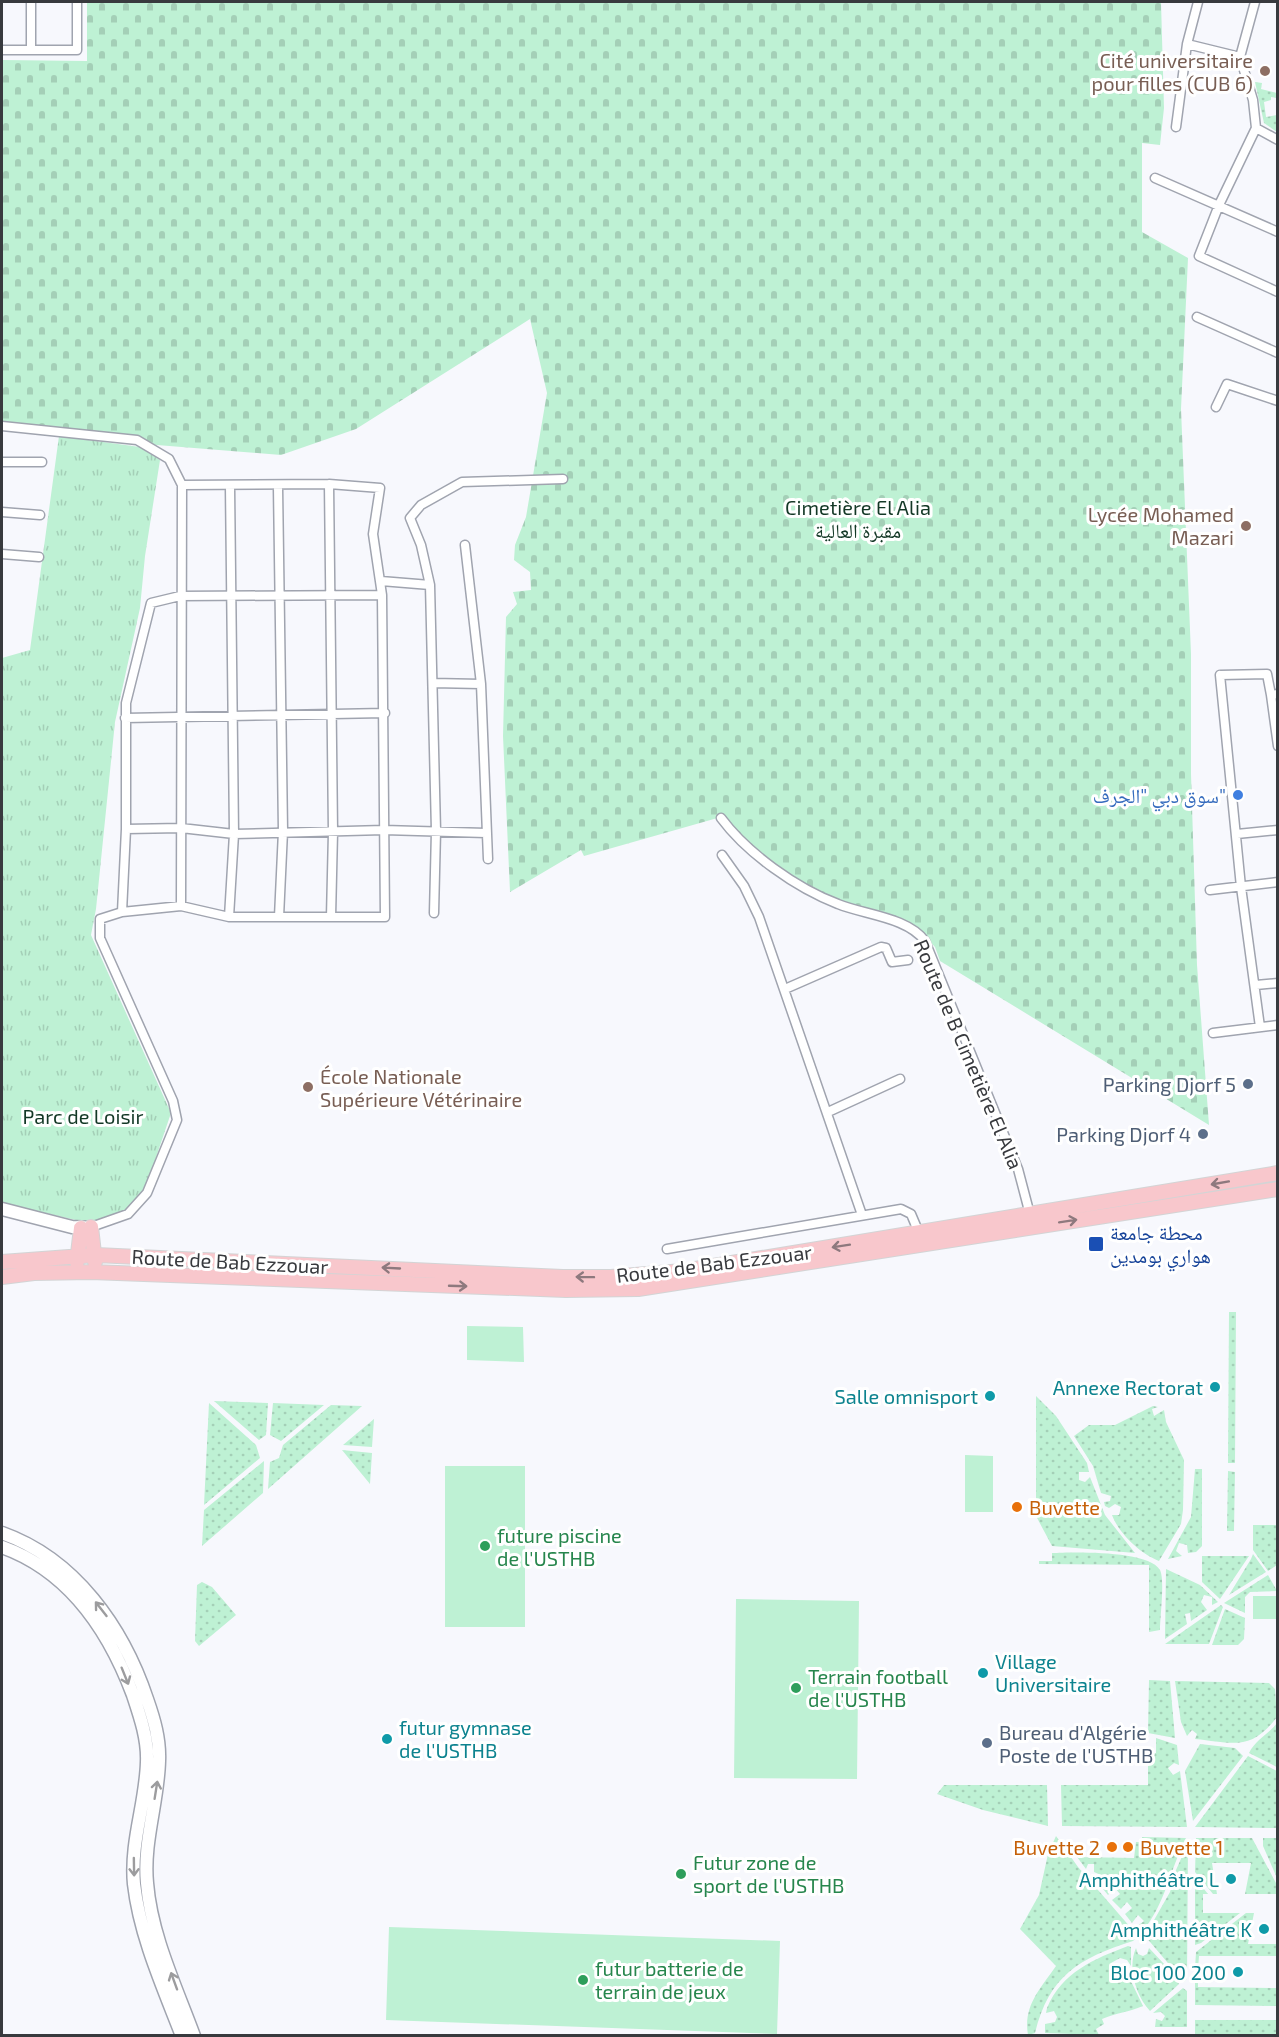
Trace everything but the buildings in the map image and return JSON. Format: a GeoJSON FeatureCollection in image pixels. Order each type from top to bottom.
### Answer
{"type":"FeatureCollection","features":[{"type":"Feature","properties":{"kind":"main road","name":"Route de Bab Ezzouar"},"geometry":{"type":"LineString","coordinates":[[1113,1208],[1278,1173]]}},
{"type":"Feature","properties":{"kind":"main road","name":"Route de Bab Ezzouar"},"geometry":{"type":"LineString","coordinates":[[2,1277],[34,1273],[86,1272],[614,1290],[696,1281],[1113,1208],[1278,1189]]}},
{"type":"Feature","properties":{"kind":"main road"},"geometry":{"type":"LineString","coordinates":[[2,1209],[86,1228]]}},
{"type":"Feature","properties":{"kind":"main road","name":"Route de Bab Ezzouar"},"geometry":{"type":"LineString","coordinates":[[2,1262],[96,1255],[611,1277],[683,1271],[919,1233],[1032,1221]]}},
{"type":"Feature","properties":{"kind":"main road"},"geometry":{"type":"LineString","coordinates":[[86,1228],[96,1255],[86,1272]]}},
{"type":"Feature","properties":{"kind":"main road"},"geometry":{"type":"LineString","coordinates":[[86,1228],[77,1255],[86,1272]]}},
{"type":"Feature","properties":{"kind":"main road"},"geometry":{"type":"LineString","coordinates":[[2,1533],[40,1552],[84,1588],[105,1613],[138,1675],[155,1724],[159,1749],[158,1778],[147,1848],[149,1903],[194,2036]]}},
{"type":"Feature","properties":{"kind":"main road"},"geometry":{"type":"LineString","coordinates":[[2,1547],[31,1561],[77,1597],[96,1620],[134,1698],[144,1733],[147,1761],[134,1843],[134,1884],[148,1946],[182,2036]]}},
{"type":"Feature","properties":{"kind":"street"},"geometry":{"type":"LineString","coordinates":[[31,50],[32,2]]}},
{"type":"Feature","properties":{"kind":"street"},"geometry":{"type":"LineString","coordinates":[[2,51],[77,50],[77,2]]}},
{"type":"Feature","properties":{"kind":"street"},"geometry":{"type":"LineString","coordinates":[[1176,127],[1188,44],[1198,2]]}},
{"type":"Feature","properties":{"kind":"street"},"geometry":{"type":"LineString","coordinates":[[1255,2],[1240,57],[1253,100],[1256,128],[1219,205],[1199,256],[1278,292]]}},
{"type":"Feature","properties":{"kind":"street"},"geometry":{"type":"LineString","coordinates":[[1188,44],[1240,57]]}},
{"type":"Feature","properties":{"kind":"street"},"geometry":{"type":"LineString","coordinates":[[1256,128],[1278,140]]}},
{"type":"Feature","properties":{"kind":"street"},"geometry":{"type":"LineString","coordinates":[[1155,178],[1278,232]]}},
{"type":"Feature","properties":{"kind":"street"},"geometry":{"type":"LineString","coordinates":[[1197,317],[1278,353]]}},
{"type":"Feature","properties":{"kind":"street"},"geometry":{"type":"LineString","coordinates":[[1216,407],[1227,384],[1278,401]]}},
{"type":"Feature","properties":{"kind":"street"},"geometry":{"type":"LineString","coordinates":[[2,426],[137,440],[169,459],[182,485],[181,906]]}},
{"type":"Feature","properties":{"kind":"street"},"geometry":{"type":"LineString","coordinates":[[2,462],[42,462]]}},
{"type":"Feature","properties":{"kind":"street"},"geometry":{"type":"LineString","coordinates":[[434,913],[436,831],[430,585],[421,545],[410,518],[421,505],[462,482],[563,479]]}},
{"type":"Feature","properties":{"kind":"street"},"geometry":{"type":"LineString","coordinates":[[86,1228],[118,1219],[141,1202],[177,1120],[173,1101],[100,938],[100,919],[122,912],[181,906],[230,916],[385,917],[385,713],[382,596],[373,534],[380,488],[329,484],[278,487],[182,485]]}},
{"type":"Feature","properties":{"kind":"street"},"geometry":{"type":"LineString","coordinates":[[329,484],[333,832],[331,917]]}},
{"type":"Feature","properties":{"kind":"street"},"geometry":{"type":"LineString","coordinates":[[230,486],[234,834],[230,916]]}},
{"type":"Feature","properties":{"kind":"street"},"geometry":{"type":"LineString","coordinates":[[278,487],[283,831],[279,917]]}},
{"type":"Feature","properties":{"kind":"street"},"geometry":{"type":"LineString","coordinates":[[2,513],[40,515]]}},
{"type":"Feature","properties":{"kind":"street"},"geometry":{"type":"LineString","coordinates":[[465,545],[481,684],[488,859]]}},
{"type":"Feature","properties":{"kind":"street"},"geometry":{"type":"LineString","coordinates":[[2,554],[39,557]]}},
{"type":"Feature","properties":{"kind":"street"},"geometry":{"type":"LineString","coordinates":[[381,580],[430,585]]}},
{"type":"Feature","properties":{"kind":"street"},"geometry":{"type":"LineString","coordinates":[[122,912],[126,829],[126,703],[152,603],[180,596],[382,596]]}},
{"type":"Feature","properties":{"kind":"street"},"geometry":{"type":"LineString","coordinates":[[1260,1027],[1241,887],[1221,676],[1267,674],[1274,695],[1278,746]]}},
{"type":"Feature","properties":{"kind":"street"},"geometry":{"type":"LineString","coordinates":[[433,683],[481,684]]}},
{"type":"Feature","properties":{"kind":"street"},"geometry":{"type":"LineString","coordinates":[[125,718],[385,713]]}},
{"type":"Feature","properties":{"kind":"street","name":"Route de B Cimetière El Alia"},"geometry":{"type":"LineString","coordinates":[[721,818],[747,849],[806,888],[837,904],[912,928],[925,941],[1018,1169],[1032,1221]]}},
{"type":"Feature","properties":{"kind":"street"},"geometry":{"type":"LineString","coordinates":[[126,829],[181,828],[234,834],[384,830],[486,833]]}},
{"type":"Feature","properties":{"kind":"street"},"geometry":{"type":"LineString","coordinates":[[1237,834],[1278,830]]}},
{"type":"Feature","properties":{"kind":"street"},"geometry":{"type":"LineString","coordinates":[[722,855],[744,886],[759,917],[862,1215]]}},
{"type":"Feature","properties":{"kind":"street"},"geometry":{"type":"LineString","coordinates":[[1210,890],[1278,882]]}},
{"type":"Feature","properties":{"kind":"street"},"geometry":{"type":"LineString","coordinates":[[785,989],[881,947],[886,948],[892,962],[908,960]]}},
{"type":"Feature","properties":{"kind":"street"},"geometry":{"type":"LineString","coordinates":[[1256,985],[1278,983]]}},
{"type":"Feature","properties":{"kind":"street"},"geometry":{"type":"LineString","coordinates":[[1213,1033],[1278,1025]]}},
{"type":"Feature","properties":{"kind":"street"},"geometry":{"type":"LineString","coordinates":[[828,1112],[900,1079]]}},
{"type":"Feature","properties":{"kind":"street"},"geometry":{"type":"LineString","coordinates":[[667,1250],[862,1215],[906,1210],[919,1233]]}},
{"type":"Feature","properties":{"kind":"green space","name":"Cimetière El Alia مقبرة العالية"},"geometry":{"type":"Polygon","coordinates":[[[87,2],[1161,2],[1164,108],[1160,145],[1142,143],[1142,232],[1188,258],[1181,409],[1191,654],[1191,774],[1197,965],[1209,1125],[940,961],[935,947],[919,930],[812,890],[759,853],[721,817],[584,856],[581,850],[510,892],[503,736],[506,617],[517,604],[513,592],[531,590],[530,572],[514,560],[515,545],[526,517],[547,393],[530,319],[356,429],[281,455],[95,440],[2,425],[2,60],[87,61],[87,2]]]}},
{"type":"Feature","properties":{"kind":"green space"},"geometry":{"type":"Polygon","coordinates":[[[1255,82],[1262,83],[1261,89],[1277,93],[1277,98],[1271,97],[1271,100],[1264,102],[1266,117],[1277,115],[1277,132],[1264,123],[1255,82]]]}},
{"type":"Feature","properties":{"kind":"green space","name":"Parc de Loisir"},"geometry":{"type":"Polygon","coordinates":[[[59,436],[140,447],[160,460],[145,556],[140,608],[115,722],[96,909],[91,935],[171,1113],[145,1190],[131,1210],[93,1224],[2,1203],[2,658],[30,650],[59,436]]]}},
{"type":"Feature","properties":{"kind":"green space"},"geometry":{"type":"Polygon","coordinates":[[[1229,1312],[1236,1312],[1235,1463],[1228,1463],[1229,1312]]]}},
{"type":"Feature","properties":{"kind":"green space"},"geometry":{"type":"Polygon","coordinates":[[[467,1326],[523,1327],[524,1362],[467,1360],[467,1326]]]}},
{"type":"Feature","properties":{"kind":"green space"},"geometry":{"type":"Polygon","coordinates":[[[1036,1396],[1056,1416],[1087,1463],[1089,1472],[1079,1472],[1079,1480],[1085,1482],[1090,1477],[1105,1515],[1135,1553],[1052,1546],[1036,1516],[1036,1396]]]}},
{"type":"Feature","properties":{"kind":"green space"},"geometry":{"type":"Polygon","coordinates":[[[214,1401],[268,1403],[266,1435],[259,1440],[214,1401]]]}},
{"type":"Feature","properties":{"kind":"green space"},"geometry":{"type":"Polygon","coordinates":[[[209,1403],[256,1445],[260,1458],[204,1505],[209,1403]]]}},
{"type":"Feature","properties":{"kind":"green space"},"geometry":{"type":"Polygon","coordinates":[[[273,1403],[324,1405],[281,1441],[270,1435],[273,1403]]]}},
{"type":"Feature","properties":{"kind":"green space"},"geometry":{"type":"Polygon","coordinates":[[[331,1405],[362,1406],[268,1489],[270,1462],[279,1458],[283,1445],[331,1405]]]}},
{"type":"Feature","properties":{"kind":"green space"},"geometry":{"type":"Polygon","coordinates":[[[1153,1406],[1158,1407],[1152,1409],[1154,1416],[1164,1410],[1166,1422],[1184,1460],[1181,1524],[1159,1561],[1138,1548],[1115,1522],[1112,1515],[1119,1515],[1121,1507],[1115,1504],[1109,1508],[1105,1506],[1104,1502],[1110,1501],[1111,1496],[1101,1493],[1093,1466],[1074,1436],[1089,1425],[1115,1425],[1153,1406]]]}},
{"type":"Feature","properties":{"kind":"green space"},"geometry":{"type":"Polygon","coordinates":[[[374,1419],[372,1447],[343,1445],[374,1419]]]}},
{"type":"Feature","properties":{"kind":"green space"},"geometry":{"type":"Polygon","coordinates":[[[342,1450],[372,1453],[370,1484],[342,1450]]]}},
{"type":"Feature","properties":{"kind":"green space"},"geometry":{"type":"Polygon","coordinates":[[[965,1455],[993,1456],[993,1512],[965,1512],[965,1455]]]}},
{"type":"Feature","properties":{"kind":"green space"},"geometry":{"type":"Polygon","coordinates":[[[264,1461],[263,1493],[202,1546],[204,1510],[264,1461]]]}},
{"type":"Feature","properties":{"kind":"green space","name":"future piscine de l'USTHB"},"geometry":{"type":"Polygon","coordinates":[[[445,1466],[525,1466],[525,1627],[445,1627],[445,1466]]]}},
{"type":"Feature","properties":{"kind":"green space"},"geometry":{"type":"Polygon","coordinates":[[[1195,1469],[1202,1469],[1202,1546],[1196,1552],[1188,1553],[1187,1545],[1179,1543],[1176,1551],[1182,1556],[1168,1559],[1191,1517],[1195,1469]]]}},
{"type":"Feature","properties":{"kind":"green space"},"geometry":{"type":"Polygon","coordinates":[[[1228,1471],[1235,1472],[1234,1531],[1227,1531],[1228,1471]]]}},
{"type":"Feature","properties":{"kind":"green space"},"geometry":{"type":"Polygon","coordinates":[[[1253,1525],[1277,1525],[1277,1565],[1268,1571],[1253,1550],[1253,1525]]]}},
{"type":"Feature","properties":{"kind":"green space"},"geometry":{"type":"Polygon","coordinates":[[[1052,1553],[1110,1554],[1153,1563],[1160,1570],[1161,1575],[1160,1630],[1149,1632],[1149,1565],[1039,1564],[1039,1561],[1052,1561],[1052,1553]]]}},
{"type":"Feature","properties":{"kind":"green space"},"geometry":{"type":"Polygon","coordinates":[[[1253,1554],[1266,1572],[1229,1595],[1251,1559],[1253,1554]]]}},
{"type":"Feature","properties":{"kind":"green space"},"geometry":{"type":"Polygon","coordinates":[[[1202,1556],[1249,1556],[1220,1599],[1202,1582],[1202,1556]]]}},
{"type":"Feature","properties":{"kind":"green space"},"geometry":{"type":"Polygon","coordinates":[[[1166,1569],[1200,1585],[1218,1602],[1212,1605],[1212,1597],[1204,1595],[1201,1602],[1207,1610],[1191,1621],[1190,1613],[1185,1614],[1187,1624],[1165,1639],[1166,1569]]]}},
{"type":"Feature","properties":{"kind":"green space"},"geometry":{"type":"Polygon","coordinates":[[[1268,1575],[1277,1591],[1250,1592],[1245,1597],[1245,1613],[1224,1603],[1268,1575]]]}},
{"type":"Feature","properties":{"kind":"green space"},"geometry":{"type":"Polygon","coordinates":[[[202,1582],[212,1587],[236,1615],[199,1646],[195,1641],[197,1585],[202,1582]]]}},
{"type":"Feature","properties":{"kind":"green space"},"geometry":{"type":"Polygon","coordinates":[[[1253,1596],[1277,1596],[1277,1619],[1253,1619],[1253,1596]]]}},
{"type":"Feature","properties":{"kind":"green space","name":"Terrain football de l'USTHB"},"geometry":{"type":"Polygon","coordinates":[[[736,1599],[859,1601],[857,1779],[734,1778],[736,1599]]]}},
{"type":"Feature","properties":{"kind":"green space"},"geometry":{"type":"Polygon","coordinates":[[[1221,1605],[1223,1607],[1209,1644],[1165,1644],[1221,1605]]]}},
{"type":"Feature","properties":{"kind":"green space"},"geometry":{"type":"Polygon","coordinates":[[[1225,1609],[1245,1618],[1244,1639],[1238,1645],[1212,1645],[1225,1609]]]}},
{"type":"Feature","properties":{"kind":"green space"},"geometry":{"type":"Polygon","coordinates":[[[1149,1680],[1170,1681],[1175,1738],[1148,1733],[1149,1680]]]}},
{"type":"Feature","properties":{"kind":"green space"},"geometry":{"type":"Polygon","coordinates":[[[1175,1681],[1269,1683],[1275,1689],[1277,1717],[1268,1728],[1250,1740],[1231,1743],[1195,1739],[1197,1734],[1192,1730],[1187,1736],[1181,1722],[1175,1681]]]}},
{"type":"Feature","properties":{"kind":"green space"},"geometry":{"type":"Polygon","coordinates":[[[1277,1723],[1277,1767],[1249,1753],[1277,1723]]]}},
{"type":"Feature","properties":{"kind":"green space"},"geometry":{"type":"Polygon","coordinates":[[[1156,1738],[1177,1745],[1179,1765],[1174,1763],[1168,1768],[1173,1775],[1180,1771],[1187,1827],[1062,1826],[1061,1785],[1148,1785],[1148,1754],[1156,1753],[1156,1738]]]}},
{"type":"Feature","properties":{"kind":"green space"},"geometry":{"type":"Polygon","coordinates":[[[1200,1744],[1235,1748],[1243,1756],[1193,1821],[1185,1771],[1200,1744]]]}},
{"type":"Feature","properties":{"kind":"green space"},"geometry":{"type":"Polygon","coordinates":[[[1248,1756],[1277,1771],[1277,1828],[1195,1827],[1248,1756]]]}},
{"type":"Feature","properties":{"kind":"green space"},"geometry":{"type":"Polygon","coordinates":[[[944,1785],[1047,1785],[1048,1826],[983,1810],[937,1794],[944,1785]]]}},
{"type":"Feature","properties":{"kind":"green space"},"geometry":{"type":"Polygon","coordinates":[[[1056,1836],[1078,1867],[1138,1936],[1133,1941],[1097,1955],[1069,1972],[1049,1997],[1035,2033],[1028,2035],[1030,2006],[1056,1966],[1020,1929],[1039,1895],[1048,1854],[1056,1836]]]}},
{"type":"Feature","properties":{"kind":"green space"},"geometry":{"type":"Polygon","coordinates":[[[1142,1837],[1186,1838],[1162,1899],[1141,1933],[1136,1927],[1144,1921],[1138,1915],[1132,1923],[1125,1914],[1132,1908],[1127,1902],[1121,1909],[1112,1900],[1120,1894],[1115,1888],[1108,1895],[1098,1883],[1101,1875],[1094,1872],[1094,1864],[1088,1864],[1086,1869],[1077,1857],[1134,1858],[1136,1842],[1142,1842],[1142,1837]]]}},
{"type":"Feature","properties":{"kind":"green space"},"geometry":{"type":"Polygon","coordinates":[[[1196,1838],[1252,1838],[1277,1885],[1277,1894],[1245,1894],[1251,1863],[1212,1863],[1217,1894],[1213,1894],[1195,1872],[1196,1838]]]}},
{"type":"Feature","properties":{"kind":"green space"},"geometry":{"type":"Polygon","coordinates":[[[1263,1838],[1277,1838],[1277,1878],[1263,1846],[1263,1838]]]}},
{"type":"Feature","properties":{"kind":"green space"},"geometry":{"type":"Polygon","coordinates":[[[1188,1843],[1187,1979],[1184,1982],[1145,1936],[1170,1892],[1176,1870],[1188,1843]]]}},
{"type":"Feature","properties":{"kind":"green space"},"geometry":{"type":"Polygon","coordinates":[[[1195,1878],[1208,1894],[1203,1894],[1203,1913],[1240,1913],[1201,1943],[1195,1945],[1195,1878]]]}},
{"type":"Feature","properties":{"kind":"green space"},"geometry":{"type":"Polygon","coordinates":[[[1246,1913],[1254,1913],[1248,1944],[1277,1944],[1277,1956],[1199,1956],[1198,1969],[1195,1969],[1196,1952],[1246,1913]]]}},
{"type":"Feature","properties":{"kind":"green space","name":"futur batterie de terrain de jeux"},"geometry":{"type":"Polygon","coordinates":[[[389,1927],[780,1941],[777,2034],[386,2020],[389,1927]]]}},
{"type":"Feature","properties":{"kind":"green space"},"geometry":{"type":"Polygon","coordinates":[[[1128,1946],[1131,1947],[1131,1966],[1127,1960],[1120,1958],[1111,1963],[1110,1969],[1119,1978],[1128,1975],[1143,2006],[1102,2019],[1104,2024],[1096,2029],[1099,2035],[1045,2033],[1045,2024],[1055,2022],[1057,2017],[1054,2011],[1046,2013],[1053,1996],[1061,1985],[1080,1968],[1128,1946]]]}},
{"type":"Feature","properties":{"kind":"green space"},"geometry":{"type":"Polygon","coordinates":[[[1136,1948],[1138,1954],[1143,1956],[1147,1954],[1149,1948],[1179,1984],[1150,2011],[1141,1998],[1134,1981],[1132,1964],[1136,1948]]]}},
{"type":"Feature","properties":{"kind":"green space"},"geometry":{"type":"Polygon","coordinates":[[[1195,1974],[1198,1974],[1198,1987],[1277,1988],[1277,2006],[1195,2005],[1195,1974]]]}},
{"type":"Feature","properties":{"kind":"green space"},"geometry":{"type":"Polygon","coordinates":[[[1183,1988],[1187,1991],[1187,2027],[1155,2027],[1156,2019],[1162,2021],[1165,2016],[1161,2012],[1153,2013],[1183,1988]]]}},
{"type":"Feature","properties":{"kind":"green space"},"geometry":{"type":"Polygon","coordinates":[[[1195,2020],[1277,2020],[1277,2035],[1195,2035],[1195,2020]]]}},
{"type":"Feature","properties":{"kind":"place","name":"Cité universitaire pour filles (CUB 6)"},"geometry":{"type":"Point","coordinates":[1265,71]}},
{"type":"Feature","properties":{"kind":"place","name":"Lycée Mohamed Mazari"},"geometry":{"type":"Point","coordinates":[1246,526]}},
{"type":"Feature","properties":{"kind":"place","name":"سوق دبي \"الجرف\""},"geometry":{"type":"Point","coordinates":[1238,795]}},
{"type":"Feature","properties":{"kind":"place","name":"Parking Djorf 5"},"geometry":{"type":"Point","coordinates":[1248,1084]}},
{"type":"Feature","properties":{"kind":"place","name":"École Nationale Supérieure Vétérinaire"},"geometry":{"type":"Point","coordinates":[308,1087]}},
{"type":"Feature","properties":{"kind":"place","name":"Parking Djorf 4"},"geometry":{"type":"Point","coordinates":[1203,1134]}},
{"type":"Feature","properties":{"kind":"place","name":"محطة جامعة هواري بومدين"},"geometry":{"type":"Point","coordinates":[1096,1244]}},
{"type":"Feature","properties":{"kind":"place","name":"Annexe Rectorat"},"geometry":{"type":"Point","coordinates":[1215,1387]}},
{"type":"Feature","properties":{"kind":"place","name":"Salle omnisport"},"geometry":{"type":"Point","coordinates":[990,1396]}},
{"type":"Feature","properties":{"kind":"place","name":"Buvette"},"geometry":{"type":"Point","coordinates":[1017,1507]}},
{"type":"Feature","properties":{"kind":"place","name":"future piscine de l'USTHB"},"geometry":{"type":"Point","coordinates":[485,1546]}},
{"type":"Feature","properties":{"kind":"place","name":"Village Universitaire"},"geometry":{"type":"Point","coordinates":[983,1673]}},
{"type":"Feature","properties":{"kind":"place","name":"Terrain football de l'USTHB"},"geometry":{"type":"Point","coordinates":[796,1688]}},
{"type":"Feature","properties":{"kind":"place","name":"futur gymnase de l'USTHB"},"geometry":{"type":"Point","coordinates":[387,1739]}},
{"type":"Feature","properties":{"kind":"place","name":"Bureau d'Algérie Poste de l'USTHB"},"geometry":{"type":"Point","coordinates":[987,1743]}},
{"type":"Feature","properties":{"kind":"place","name":"Buvette 2"},"geometry":{"type":"Point","coordinates":[1112,1847]}},
{"type":"Feature","properties":{"kind":"place","name":"Buvette 1"},"geometry":{"type":"Point","coordinates":[1128,1847]}},
{"type":"Feature","properties":{"kind":"place","name":"Futur zone de sport de l'USTHB"},"geometry":{"type":"Point","coordinates":[681,1874]}},
{"type":"Feature","properties":{"kind":"place","name":"Amphithéâtre L"},"geometry":{"type":"Point","coordinates":[1231,1879]}},
{"type":"Feature","properties":{"kind":"place","name":"Amphithéâtre K"},"geometry":{"type":"Point","coordinates":[1264,1929]}},
{"type":"Feature","properties":{"kind":"place","name":"Bloc 100 200"},"geometry":{"type":"Point","coordinates":[1238,1972]}},
{"type":"Feature","properties":{"kind":"place","name":"futur batterie de terrain de jeux"},"geometry":{"type":"Point","coordinates":[583,1980]}}]}
